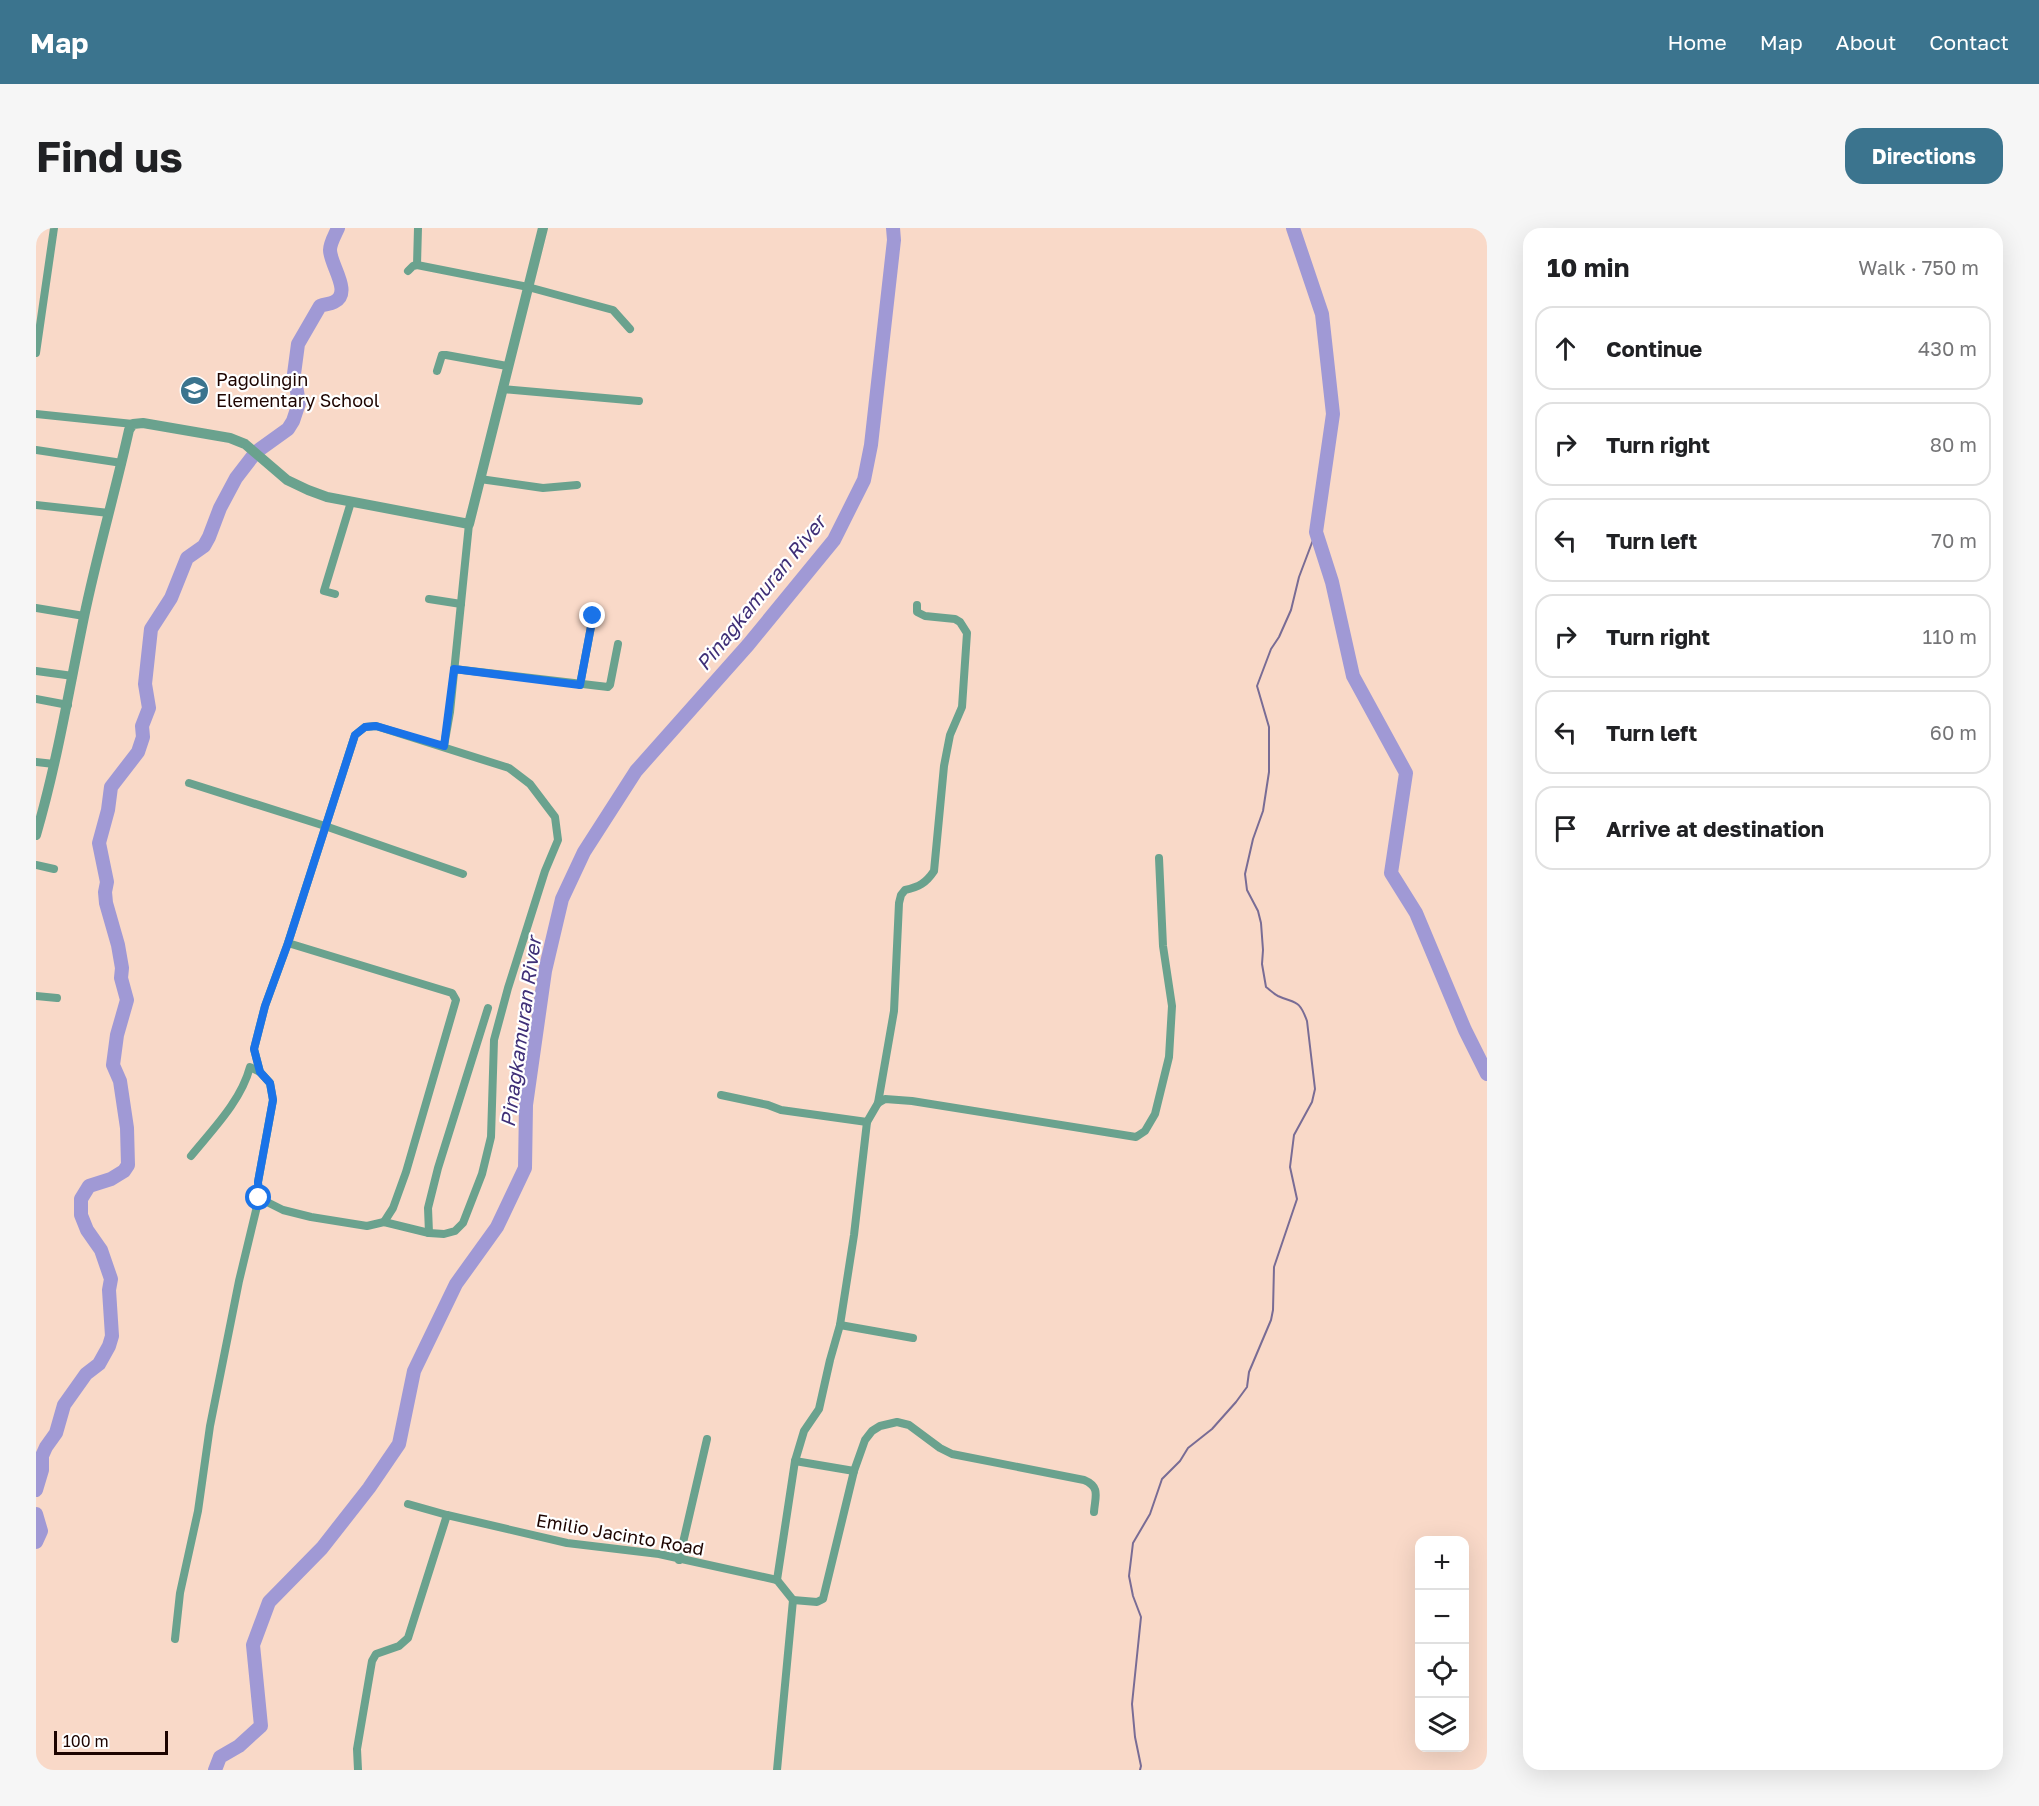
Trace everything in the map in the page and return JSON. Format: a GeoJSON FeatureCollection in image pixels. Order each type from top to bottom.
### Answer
{"type":"FeatureCollection","features":[{"type":"Feature","properties":{"kind":"street"},"geometry":{"type":"LineString","coordinates":[[36,349],[54,228]]}},
{"type":"Feature","properties":{"kind":"street"},"geometry":{"type":"LineString","coordinates":[[417,265],[418,228]]}},
{"type":"Feature","properties":{"kind":"street"},"geometry":{"type":"LineString","coordinates":[[444,746],[469,524],[543,228]]}},
{"type":"Feature","properties":{"kind":"street"},"geometry":{"type":"LineString","coordinates":[[408,271],[417,265],[528,287],[613,310],[630,329]]}},
{"type":"Feature","properties":{"kind":"street"},"geometry":{"type":"LineString","coordinates":[[437,371],[441,355],[507,366]]}},
{"type":"Feature","properties":{"kind":"street"},"geometry":{"type":"LineString","coordinates":[[502,389],[639,401]]}},
{"type":"Feature","properties":{"kind":"street"},"geometry":{"type":"LineString","coordinates":[[36,414],[133,424],[143,423],[230,438],[245,444],[287,480],[308,490],[351,502],[469,524]]}},
{"type":"Feature","properties":{"kind":"street"},"geometry":{"type":"LineString","coordinates":[[36,835],[68,705],[84,616],[129,430],[133,424]]}},
{"type":"Feature","properties":{"kind":"street"},"geometry":{"type":"LineString","coordinates":[[36,450],[122,463]]}},
{"type":"Feature","properties":{"kind":"street"},"geometry":{"type":"LineString","coordinates":[[480,479],[543,488],[577,485]]}},
{"type":"Feature","properties":{"kind":"street"},"geometry":{"type":"LineString","coordinates":[[335,594],[324,591],[351,502]]}},
{"type":"Feature","properties":{"kind":"street"},"geometry":{"type":"LineString","coordinates":[[36,505],[109,513]]}},
{"type":"Feature","properties":{"kind":"street"},"geometry":{"type":"LineString","coordinates":[[429,599],[461,603]]}},
{"type":"Feature","properties":{"kind":"street"},"geometry":{"type":"LineString","coordinates":[[777,1770],[793,1600],[777,1580],[795,1461],[804,1431],[819,1409],[840,1325],[854,1235],[867,1122],[878,1103],[894,1011],[899,903],[901,894],[905,890],[918,887],[928,880],[933,871],[944,766],[950,735],[962,707],[967,633],[960,622],[955,619],[925,616],[917,612],[917,605]]}},
{"type":"Feature","properties":{"kind":"street"},"geometry":{"type":"LineString","coordinates":[[36,608],[84,616]]}},
{"type":"Feature","properties":{"kind":"street"},"geometry":{"type":"LineString","coordinates":[[580,685],[593,616]]}},
{"type":"Feature","properties":{"kind":"street"},"geometry":{"type":"LineString","coordinates":[[454,669],[608,687],[618,644]]}},
{"type":"Feature","properties":{"kind":"street"},"geometry":{"type":"LineString","coordinates":[[36,671],[73,676]]}},
{"type":"Feature","properties":{"kind":"street"},"geometry":{"type":"LineString","coordinates":[[36,699],[68,705]]}},
{"type":"Feature","properties":{"kind":"street"},"geometry":{"type":"LineString","coordinates":[[259,1198],[283,1210],[368,1226],[384,1222],[429,1233],[444,1234],[456,1232],[463,1223],[482,1174],[490,1137],[494,1040],[545,871],[558,840],[555,818],[530,784],[509,768],[376,726],[365,727],[355,735],[288,943],[265,1006],[254,1049],[260,1072]]}},
{"type":"Feature","properties":{"kind":"street"},"geometry":{"type":"LineString","coordinates":[[36,762],[54,764]]}},
{"type":"Feature","properties":{"kind":"street"},"geometry":{"type":"LineString","coordinates":[[189,783],[325,826],[463,874]]}},
{"type":"Feature","properties":{"kind":"street"},"geometry":{"type":"LineString","coordinates":[[878,1103],[885,1100],[912,1101],[1136,1137],[1145,1131],[1155,1114],[1167,1068],[1172,1016],[1163,946],[1159,858]]}},
{"type":"Feature","properties":{"kind":"street"},"geometry":{"type":"LineString","coordinates":[[36,865],[54,869]]}},
{"type":"Feature","properties":{"kind":"street"},"geometry":{"type":"LineString","coordinates":[[288,943],[452,993],[456,1000],[406,1172],[393,1208],[384,1222]]}},
{"type":"Feature","properties":{"kind":"street"},"geometry":{"type":"LineString","coordinates":[[36,996],[57,999]]}},
{"type":"Feature","properties":{"kind":"street"},"geometry":{"type":"LineString","coordinates":[[429,1233],[428,1208],[438,1168],[488,1008]]}},
{"type":"Feature","properties":{"kind":"street"},"geometry":{"type":"LineString","coordinates":[[175,1639],[180,1593],[198,1511],[210,1426],[239,1281],[259,1198],[258,1182],[273,1100],[270,1083],[260,1072],[250,1067],[243,1087],[235,1100],[192,1156]]}},
{"type":"Feature","properties":{"kind":"street"},"geometry":{"type":"LineString","coordinates":[[721,1095],[781,1110],[867,1122]]}},
{"type":"Feature","properties":{"kind":"street"},"geometry":{"type":"LineString","coordinates":[[840,1325],[913,1338]]}},
{"type":"Feature","properties":{"kind":"street"},"geometry":{"type":"LineString","coordinates":[[793,1600],[817,1602],[823,1599],[854,1471],[865,1440],[872,1431],[880,1426],[897,1422],[909,1425],[952,1454],[1084,1480],[1093,1484],[1096,1489],[1094,1512]]}},
{"type":"Feature","properties":{"kind":"street"},"geometry":{"type":"LineString","coordinates":[[679,1560],[707,1439]]}},
{"type":"Feature","properties":{"kind":"street"},"geometry":{"type":"LineString","coordinates":[[795,1461],[854,1471]]}},
{"type":"Feature","properties":{"kind":"street","name":"Emilio Jacinto Road"},"geometry":{"type":"LineString","coordinates":[[408,1504],[567,1543],[659,1554],[777,1580]]}},
{"type":"Feature","properties":{"kind":"street"},"geometry":{"type":"LineString","coordinates":[[358,1770],[357,1749],[372,1660],[376,1654],[399,1646],[408,1638],[447,1515]]}},
{"type":"Feature","properties":{"kind":"waterway"},"geometry":{"type":"LineString","coordinates":[[36,1490],[42,1470],[42,1456],[56,1433],[64,1405],[86,1374],[99,1364],[112,1336],[109,1290],[111,1279],[101,1250],[87,1230],[81,1215],[81,1199],[89,1186],[111,1179],[124,1171],[128,1165],[127,1128],[120,1081],[113,1065],[117,1035],[127,1000],[121,978],[122,968],[118,945],[106,903],[107,882],[99,843],[108,810],[111,787],[138,752],[143,737],[142,726],[149,708],[145,684],[151,629],[171,598],[187,558],[204,546],[236,478],[256,452],[288,429],[293,421],[299,403],[294,374],[298,344],[320,306],[334,302],[339,298],[341,292],[330,250],[338,228]]}},
{"type":"Feature","properties":{"kind":"waterway","name":"Pinagkamuran River"},"geometry":{"type":"LineString","coordinates":[[215,1770],[220,1757],[239,1746],[261,1726],[253,1645],[269,1602],[322,1548],[369,1488],[399,1444],[414,1371],[456,1284],[497,1227],[525,1168],[526,1105],[545,971],[562,899],[584,852],[636,771],[748,645],[834,540],[864,480],[871,445],[894,240],[893,228]]}},
{"type":"Feature","properties":{"kind":"waterway"},"geometry":{"type":"LineString","coordinates":[[1293,228],[1322,314],[1333,414],[1316,532],[1332,582],[1353,676],[1406,773],[1391,873],[1416,913],[1465,1030],[1487,1074]]}},
{"type":"Feature","properties":{"kind":"waterway"},"geometry":{"type":"LineString","coordinates":[[1140,1770],[1132,1704],[1141,1617],[1129,1576],[1133,1543],[1150,1514],[1162,1479],[1180,1461],[1188,1448],[1212,1429],[1247,1387],[1249,1372],[1271,1320],[1274,1267],[1297,1199],[1290,1167],[1294,1135],[1312,1102],[1315,1089],[1307,1021],[1302,1009],[1296,1003],[1278,996],[1266,987],[1262,964],[1261,923],[1258,911],[1247,890],[1245,874],[1253,839],[1263,811],[1269,772],[1269,727],[1257,686],[1271,649],[1291,610],[1299,577],[1316,532]]}},
{"type":"Feature","properties":{"kind":"waterway"},"geometry":{"type":"LineString","coordinates":[[36,1514],[41,1531],[36,1542]]}},
{"type":"Feature","properties":{"kind":"place","name":"Pagolingin Elementary School"},"geometry":{"type":"Point","coordinates":[195,390]}},
{"type":"Feature","properties":{"kind":"route"},"geometry":{"type":"LineString","coordinates":[[259,1198],[258,1182],[273,1091],[270,1083],[260,1072],[254,1049],[265,1006],[288,943],[355,735],[365,727],[376,726],[444,746],[454,669],[580,685],[593,616]]}}]}
